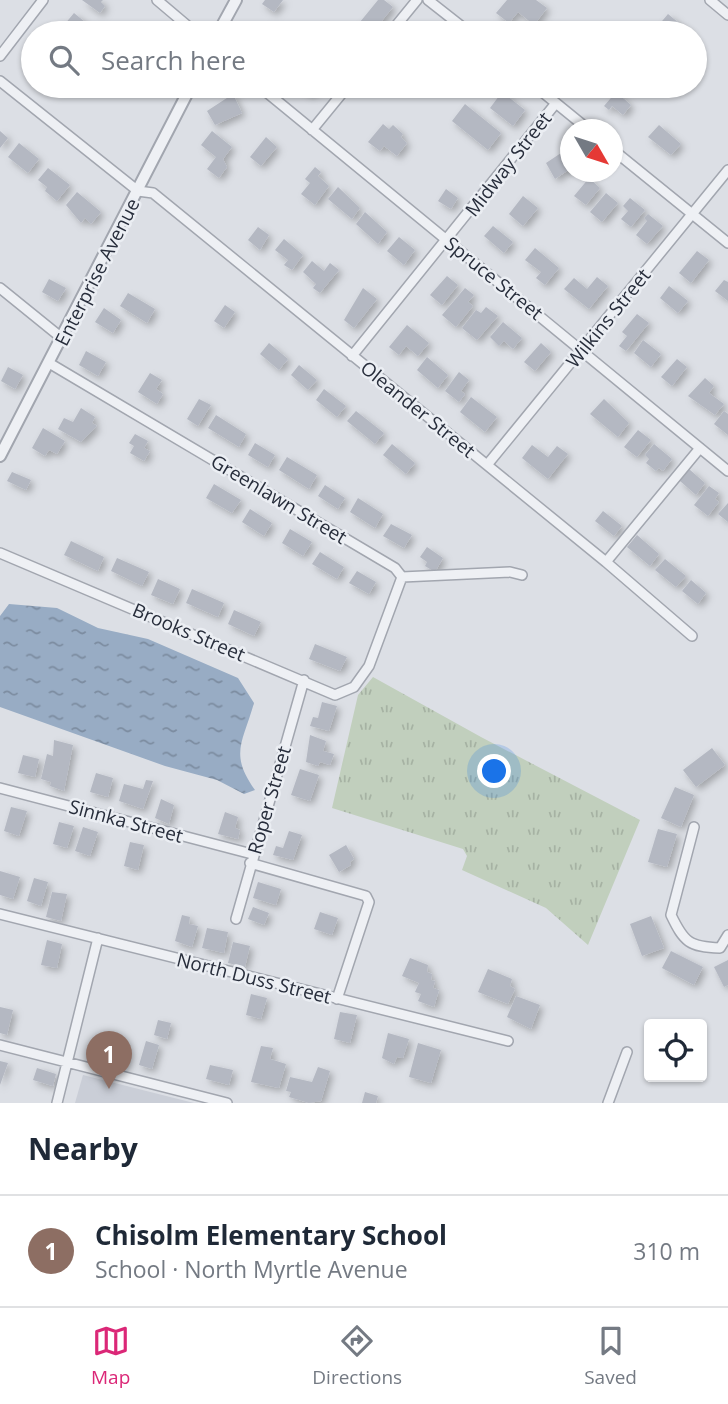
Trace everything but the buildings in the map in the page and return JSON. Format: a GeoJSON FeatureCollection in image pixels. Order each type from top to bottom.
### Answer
{"type":"FeatureCollection","features":[{"type":"Feature","properties":{"kind":"street"},"geometry":{"type":"LineString","coordinates":[[27,21],[43,0]]}},
{"type":"Feature","properties":{"kind":"street"},"geometry":{"type":"LineString","coordinates":[[157,0],[182,21]]}},
{"type":"Feature","properties":{"kind":"street"},"geometry":{"type":"LineString","coordinates":[[225,21],[236,0]]}},
{"type":"Feature","properties":{"kind":"street"},"geometry":{"type":"LineString","coordinates":[[400,21],[417,0]]}},
{"type":"Feature","properties":{"kind":"street"},"geometry":{"type":"LineString","coordinates":[[429,0],[455,21]]}},
{"type":"Feature","properties":{"kind":"street"},"geometry":{"type":"LineString","coordinates":[[710,0],[728,15]]}},
{"type":"Feature","properties":{"kind":"street"},"geometry":{"type":"LineString","coordinates":[[0,56],[21,29]]}},
{"type":"Feature","properties":{"kind":"street","name":"Oleander Street"},"geometry":{"type":"LineString","coordinates":[[0,81],[21,98]]}},
{"type":"Feature","properties":{"kind":"street","name":"Oleander Street"},"geometry":{"type":"LineString","coordinates":[[21,98],[138,191],[153,194],[606,562],[692,636]]}},
{"type":"Feature","properties":{"kind":"street","name":"Enterprise Avenue"},"geometry":{"type":"LineString","coordinates":[[0,456],[63,339],[185,98]]}},
{"type":"Feature","properties":{"kind":"street","name":"Spruce Street"},"geometry":{"type":"LineString","coordinates":[[273,98],[728,471]]}},
{"type":"Feature","properties":{"kind":"street"},"geometry":{"type":"LineString","coordinates":[[312,130],[338,98]]}},
{"type":"Feature","properties":{"kind":"street"},"geometry":{"type":"LineString","coordinates":[[550,98],[576,119]]}},
{"type":"Feature","properties":{"kind":"street","name":"Midway Street"},"geometry":{"type":"LineString","coordinates":[[352,356],[556,103]]}},
{"type":"Feature","properties":{"kind":"street"},"geometry":{"type":"LineString","coordinates":[[623,158],[728,243]]}},
{"type":"Feature","properties":{"kind":"street","name":"Wilkins Street"},"geometry":{"type":"LineString","coordinates":[[487,465],[728,170]]}},
{"type":"Feature","properties":{"kind":"street"},"geometry":{"type":"LineString","coordinates":[[0,288],[63,339]]}},
{"type":"Feature","properties":{"kind":"street","name":"Greenlawn Street"},"geometry":{"type":"LineString","coordinates":[[50,363],[395,568],[402,577]]}},
{"type":"Feature","properties":{"kind":"street"},"geometry":{"type":"LineString","coordinates":[[606,562],[701,448]]}},
{"type":"Feature","properties":{"kind":"street","name":"Brooks Street"},"geometry":{"type":"LineString","coordinates":[[0,553],[335,695],[354,687],[369,666],[402,577]]}},
{"type":"Feature","properties":{"kind":"street"},"geometry":{"type":"LineString","coordinates":[[402,577],[510,572],[522,575]]}},
{"type":"Feature","properties":{"kind":"street","name":"Roper Street"},"geometry":{"type":"LineString","coordinates":[[236,919],[251,858],[304,680]]}},
{"type":"Feature","properties":{"kind":"street","name":"Sinnka Street"},"geometry":{"type":"LineString","coordinates":[[0,788],[251,858],[366,896],[369,902],[337,999]]}},
{"type":"Feature","properties":{"kind":"street"},"geometry":{"type":"LineString","coordinates":[[694,827],[671,915],[682,936],[697,947],[720,948],[728,935]]}},
{"type":"Feature","properties":{"kind":"street","name":"North Duss Street"},"geometry":{"type":"LineString","coordinates":[[0,914],[508,1041]]}},
{"type":"Feature","properties":{"kind":"street"},"geometry":{"type":"LineString","coordinates":[[57,1103],[98,938]]}},
{"type":"Feature","properties":{"kind":"street"},"geometry":{"type":"LineString","coordinates":[[0,1045],[227,1103]]}},
{"type":"Feature","properties":{"kind":"street"},"geometry":{"type":"LineString","coordinates":[[608,1103],[627,1052]]}},
{"type":"Feature","properties":{"kind":"shaded area"},"geometry":{"type":"Polygon","coordinates":[[[83,1075],[194,1103],[75,1103],[83,1075]]]}},
{"type":"Feature","properties":{"kind":"green space"},"geometry":{"type":"Polygon","coordinates":[[[373,677],[640,820],[588,945],[546,908],[462,870],[467,856],[463,849],[332,808],[358,695],[373,677]]]}},
{"type":"Feature","properties":{"kind":"water"},"geometry":{"type":"Polygon","coordinates":[[[9,604],[57,608],[98,628],[148,639],[238,678],[254,703],[240,757],[247,778],[255,790],[244,794],[217,780],[165,766],[0,707],[0,616],[9,604]]]}},
{"type":"Feature","properties":{"kind":"place","name":"Chisolm Elementary School"},"geometry":{"type":"Point","coordinates":[109,1089]}}]}
